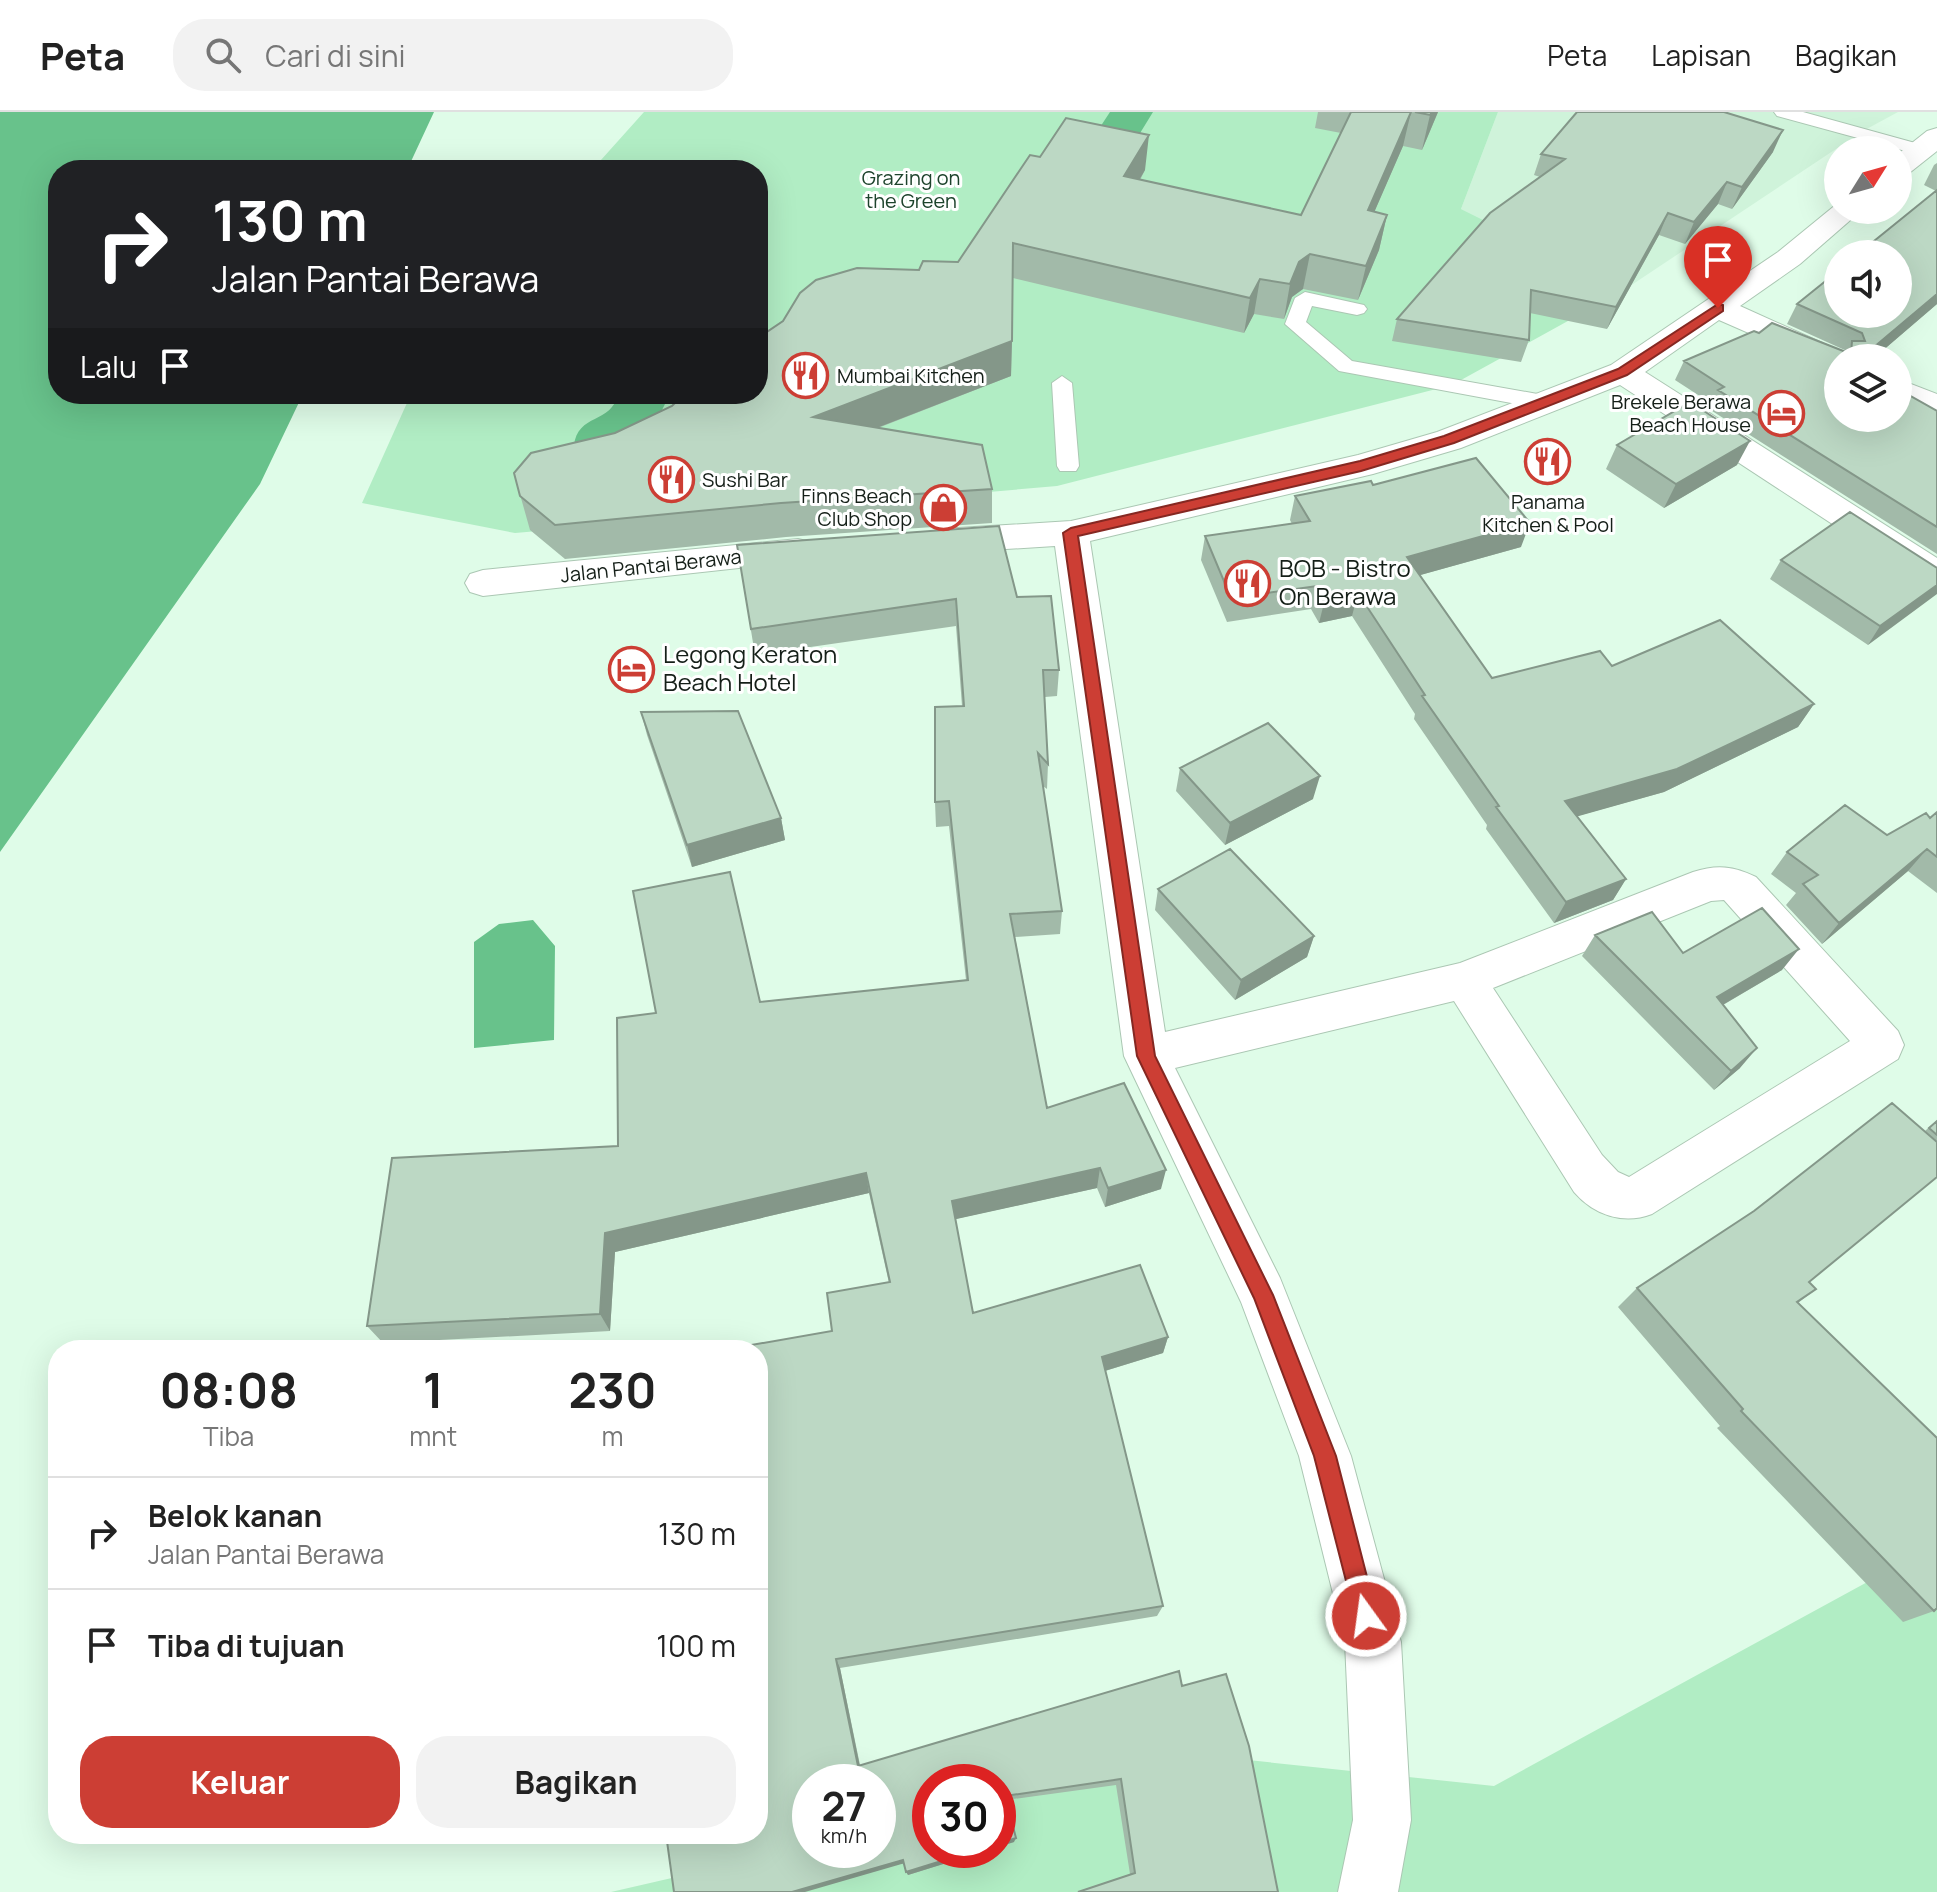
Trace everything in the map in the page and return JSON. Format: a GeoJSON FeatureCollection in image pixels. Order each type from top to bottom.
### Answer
{"type":"FeatureCollection","features":[{"type":"Feature","properties":{"kind":"street"},"geometry":{"type":"LineString","coordinates":[[912,543],[1071,533],[1361,466],[1449,440],[1623,372],[1789,258],[1830,224]]}},
{"type":"Feature","properties":{"kind":"street"},"geometry":{"type":"LineString","coordinates":[[1718,308],[1824,356]]}},
{"type":"Feature","properties":{"kind":"street"},"geometry":{"type":"LineString","coordinates":[[1623,372],[1937,575]]}},
{"type":"Feature","properties":{"kind":"street"},"geometry":{"type":"LineString","coordinates":[[1912,395],[1937,407]]}},
{"type":"Feature","properties":{"kind":"street"},"geometry":{"type":"LineString","coordinates":[[1071,533],[1146,1056],[1263,1295],[1325,1456],[1373,1642],[1382,1820],[1368,1892]]}},
{"type":"Feature","properties":{"kind":"street","name":"Jalan Pantai Berawa"},"geometry":{"type":"LineString","coordinates":[[483,583],[833,549]]}},
{"type":"Feature","properties":{"kind":"street"},"geometry":{"type":"LineString","coordinates":[[1146,1056],[1464,980],[1708,884],[1729,883],[1741,889],[1882,1045],[1635,1199],[1617,1199],[1601,1189],[1585,1170],[1464,980]]}},
{"type":"Feature","properties":{"kind":"lane"},"geometry":{"type":"LineString","coordinates":[[1783,112],[1918,151]]}},
{"type":"Feature","properties":{"kind":"lane"},"geometry":{"type":"LineString","coordinates":[[1826,112],[1918,151]]}},
{"type":"Feature","properties":{"kind":"lane"},"geometry":{"type":"LineString","coordinates":[[1357,309],[1305,298],[1295,324],[1346,366],[1543,402]]}},
{"type":"Feature","properties":{"kind":"lane"},"geometry":{"type":"LineString","coordinates":[[1062,383],[1068,466]]}},
{"type":"Feature","properties":{"kind":"shaded area"},"geometry":{"type":"Polygon","coordinates":[[[0,112],[434,112],[412,160],[48,160],[48,404],[298,404],[260,484],[0,852],[0,112]]]}},
{"type":"Feature","properties":{"kind":"shaded area"},"geometry":{"type":"Polygon","coordinates":[[[1110,112],[1153,112],[1126,156],[1087,147],[1110,112]]]}},
{"type":"Feature","properties":{"kind":"shaded area"},"geometry":{"type":"Polygon","coordinates":[[[1498,112],[1898,112],[1855,136],[1824,136],[1824,157],[1624,290],[1461,209],[1498,112]]]}},
{"type":"Feature","properties":{"kind":"shaded area"},"geometry":{"type":"Polygon","coordinates":[[[614,404],[665,404],[653,428],[574,446],[581,428],[614,404]]]}},
{"type":"Feature","properties":{"kind":"shaded area"},"geometry":{"type":"Polygon","coordinates":[[[533,920],[555,946],[554,1040],[474,1048],[474,942],[499,924],[533,920]]]}},
{"type":"Feature","properties":{"kind":"green space","name":"Grazing on the Green"},"geometry":{"type":"Polygon","coordinates":[[[644,112],[1498,112],[1461,209],[1624,290],[1452,385],[1057,486],[515,533],[362,503],[407,404],[768,404],[768,160],[601,160],[644,112]]]}},
{"type":"Feature","properties":{"kind":"green space"},"geometry":{"type":"Polygon","coordinates":[[[1937,1544],[1937,1892],[611,1892],[792,1850],[792,1868],[896,1868],[896,1850],[912,1850],[912,1868],[1016,1868],[1016,1798],[1200,1755],[1494,1786],[1937,1544]]]}},
{"type":"Feature","properties":{"kind":"building"},"geometry":{"type":"Polygon","coordinates":[[[1351,112],[1411,112],[1368,210],[1387,215],[1366,266],[1310,254],[1299,262],[1290,284],[1260,279],[1250,298],[1013,243],[1012,341],[813,417],[982,445],[992,489],[781,503],[555,525],[520,496],[514,473],[531,453],[615,433],[674,404],[768,404],[768,331],[783,321],[800,293],[816,280],[857,268],[919,270],[923,261],[958,262],[1030,155],[1040,157],[1066,118],[1149,135],[1124,176],[1301,215],[1351,112]]]}},
{"type":"Feature","properties":{"kind":"building"},"geometry":{"type":"Polygon","coordinates":[[[1577,112],[1724,112],[1783,130],[1742,187],[1727,182],[1694,222],[1668,213],[1616,307],[1531,290],[1529,340],[1397,319],[1490,213],[1565,159],[1541,154],[1577,112]]]}},
{"type":"Feature","properties":{"kind":"building"},"geometry":{"type":"Polygon","coordinates":[[[1937,190],[1937,294],[1912,315],[1912,240],[1875,240],[1895,224],[1912,224],[1912,210],[1937,190]]]}},
{"type":"Feature","properties":{"kind":"building"},"geometry":{"type":"Polygon","coordinates":[[[1824,282],[1824,316],[1797,304],[1824,282]]]}},
{"type":"Feature","properties":{"kind":"building"},"geometry":{"type":"Polygon","coordinates":[[[1772,323],[1826,344],[1824,432],[1912,432],[1912,397],[1937,411],[1937,527],[1718,390],[1724,387],[1684,361],[1754,331],[1759,333],[1772,323]]]}},
{"type":"Feature","properties":{"kind":"building"},"geometry":{"type":"Polygon","coordinates":[[[1851,328],[1897,328],[1878,344],[1852,344],[1852,341],[1865,341],[1862,333],[1851,328]]]}},
{"type":"Feature","properties":{"kind":"building"},"geometry":{"type":"Polygon","coordinates":[[[1690,402],[1750,441],[1676,484],[1617,445],[1690,402]]]}},
{"type":"Feature","properties":{"kind":"building"},"geometry":{"type":"Polygon","coordinates":[[[1476,458],[1530,523],[1407,557],[1492,678],[1600,651],[1612,666],[1720,620],[1814,704],[1677,769],[1565,801],[1626,879],[1566,902],[1496,807],[1499,806],[1422,696],[1425,695],[1358,593],[1325,599],[1317,586],[1231,598],[1205,536],[1310,521],[1295,496],[1371,481],[1373,485],[1476,458]]]}},
{"type":"Feature","properties":{"kind":"building"},"geometry":{"type":"Polygon","coordinates":[[[1850,512],[1937,568],[1937,585],[1880,626],[1781,560],[1850,512]]]}},
{"type":"Feature","properties":{"kind":"building"},"geometry":{"type":"Polygon","coordinates":[[[999,526],[1017,597],[1051,596],[1059,670],[1043,670],[1048,764],[1038,753],[1062,911],[1010,914],[1047,1108],[1124,1083],[1166,1170],[1108,1188],[1100,1168],[952,1201],[973,1313],[1140,1265],[1168,1337],[1102,1357],[1163,1606],[836,1659],[858,1764],[792,1764],[792,1868],[875,1868],[792,1892],[674,1892],[667,1844],[768,1844],[768,1342],[832,1331],[827,1293],[890,1282],[866,1173],[605,1233],[600,1314],[367,1326],[392,1158],[618,1146],[617,1018],[656,1013],[633,891],[730,872],[760,1002],[968,980],[949,801],[935,802],[935,707],[964,706],[956,599],[751,629],[737,545],[999,526]]]}},
{"type":"Feature","properties":{"kind":"building"},"geometry":{"type":"Polygon","coordinates":[[[738,711],[781,818],[687,845],[641,712],[738,711]]]}},
{"type":"Feature","properties":{"kind":"building"},"geometry":{"type":"Polygon","coordinates":[[[1268,723],[1320,776],[1230,823],[1180,768],[1268,723]]]}},
{"type":"Feature","properties":{"kind":"building"},"geometry":{"type":"Polygon","coordinates":[[[1845,805],[1887,835],[1926,813],[1930,818],[1937,812],[1937,857],[1927,849],[1839,923],[1803,884],[1818,875],[1787,852],[1845,805]]]}},
{"type":"Feature","properties":{"kind":"building"},"geometry":{"type":"Polygon","coordinates":[[[1230,849],[1314,936],[1241,980],[1158,889],[1230,849]]]}},
{"type":"Feature","properties":{"kind":"building"},"geometry":{"type":"Polygon","coordinates":[[[1762,908],[1799,949],[1717,997],[1757,1048],[1731,1071],[1595,935],[1652,912],[1683,953],[1762,908]]]}},
{"type":"Feature","properties":{"kind":"building"},"geometry":{"type":"Polygon","coordinates":[[[1892,1103],[1937,1142],[1937,1177],[1809,1282],[1816,1289],[1797,1302],[1937,1438],[1937,1608],[1934,1611],[1741,1411],[1743,1409],[1637,1288],[1754,1211],[1892,1103]]]}},
{"type":"Feature","properties":{"kind":"building"},"geometry":{"type":"Polygon","coordinates":[[[1937,1121],[1937,1135],[1929,1128],[1937,1121]]]}},
{"type":"Feature","properties":{"kind":"building"},"geometry":{"type":"Polygon","coordinates":[[[1179,1671],[1182,1686],[1226,1674],[1249,1746],[1278,1892],[1078,1892],[1135,1873],[1121,1779],[1016,1794],[1016,1764],[912,1764],[912,1868],[919,1868],[906,1872],[903,1860],[896,1862],[896,1764],[865,1764],[1179,1671]]]}},
{"type":"Feature","properties":{"kind":"place","name":"Mumbai Kitchen"},"geometry":{"type":"Point","coordinates":[806,376]}},
{"type":"Feature","properties":{"kind":"place","name":"Brekele Berawa Beach House"},"geometry":{"type":"Point","coordinates":[1782,414]}},
{"type":"Feature","properties":{"kind":"place","name":"Panama Kitchen & Pool"},"geometry":{"type":"Point","coordinates":[1548,462]}},
{"type":"Feature","properties":{"kind":"place","name":"Sushi Bar"},"geometry":{"type":"Point","coordinates":[671,480]}},
{"type":"Feature","properties":{"kind":"place","name":"Finns Beach Club Shop"},"geometry":{"type":"Point","coordinates":[943,507]}},
{"type":"Feature","properties":{"kind":"place","name":"BOB - Bistro On Berawa"},"geometry":{"type":"Point","coordinates":[1248,583]}},
{"type":"Feature","properties":{"kind":"place","name":"Legong Keraton Beach Hotel"},"geometry":{"type":"Point","coordinates":[632,669]}},
{"type":"Feature","properties":{"kind":"route"},"geometry":{"type":"LineString","coordinates":[[1366,1616],[1325,1456],[1263,1295],[1146,1056],[1071,533],[1361,466],[1449,440],[1623,372],[1718,308]]}}]}
